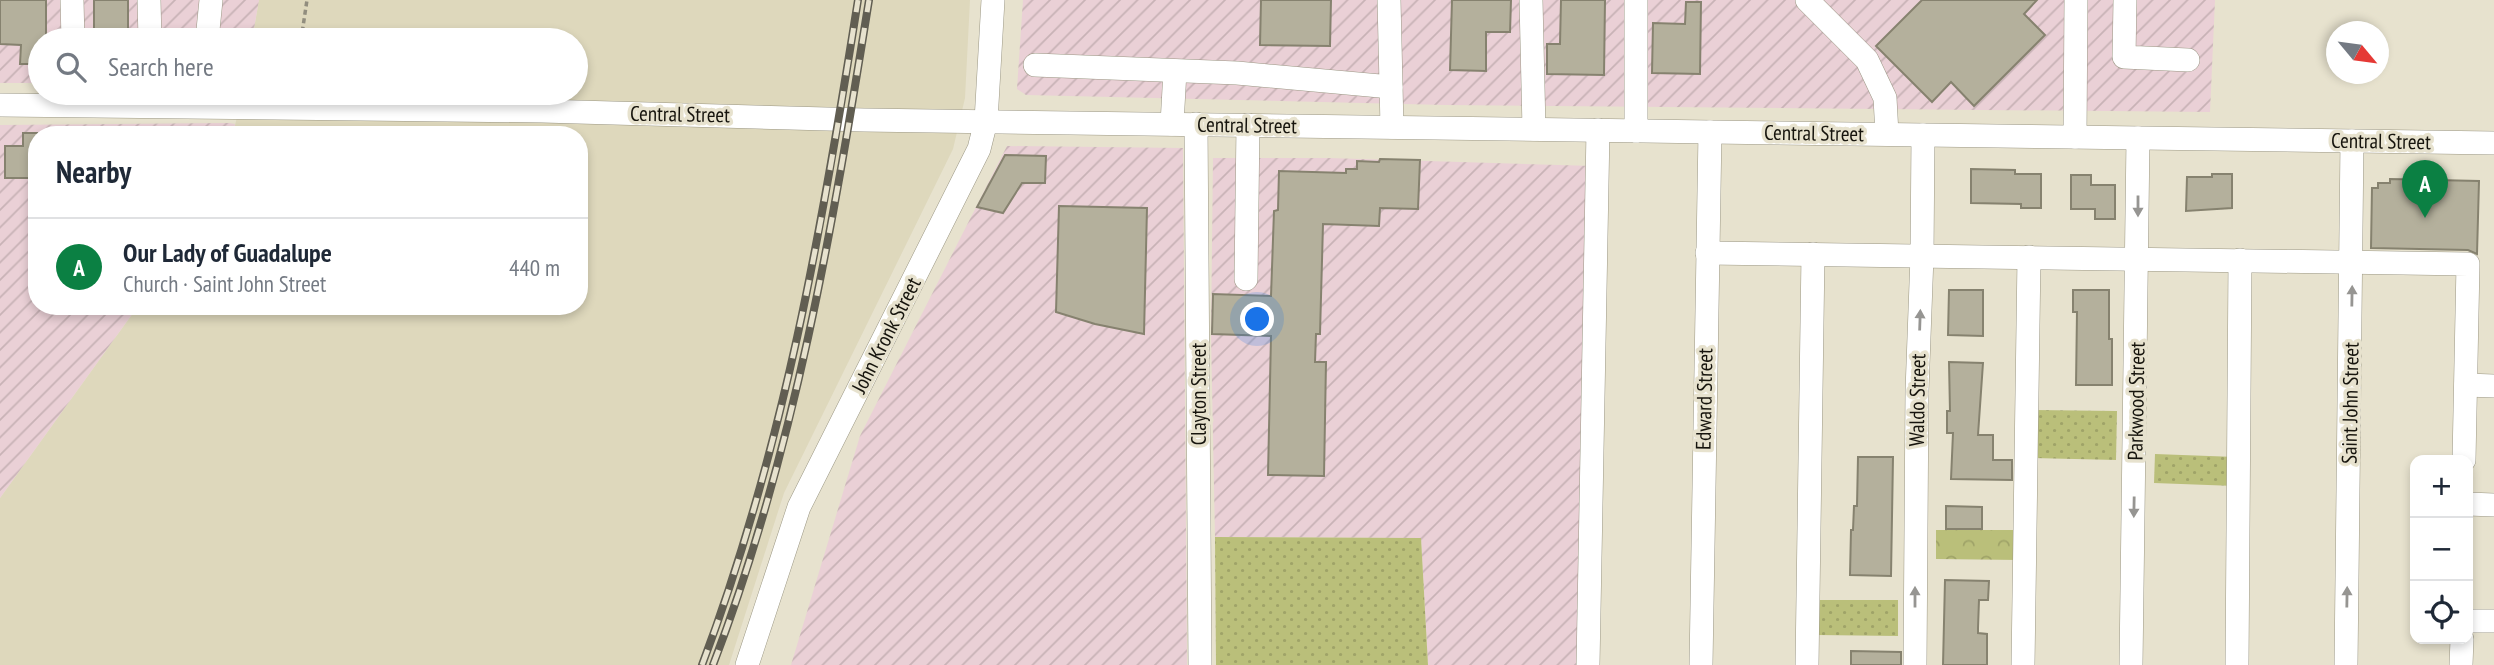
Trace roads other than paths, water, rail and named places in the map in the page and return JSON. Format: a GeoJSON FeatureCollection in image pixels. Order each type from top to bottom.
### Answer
{"type":"FeatureCollection","features":[{"type":"Feature","properties":{"kind":"street"},"geometry":{"type":"LineString","coordinates":[[72,0],[72,28]]}},
{"type":"Feature","properties":{"kind":"street"},"geometry":{"type":"LineString","coordinates":[[149,0],[150,28]]}},
{"type":"Feature","properties":{"kind":"street"},"geometry":{"type":"LineString","coordinates":[[208,28],[211,0]]}},
{"type":"Feature","properties":{"kind":"street","name":"John Kronk Street"},"geometry":{"type":"LineString","coordinates":[[747,665],[800,507],[979,149],[986,121],[993,0]]}},
{"type":"Feature","properties":{"kind":"street"},"geometry":{"type":"LineString","coordinates":[[1389,0],[1392,127]]}},
{"type":"Feature","properties":{"kind":"street"},"geometry":{"type":"LineString","coordinates":[[1531,0],[1534,129]]}},
{"type":"Feature","properties":{"kind":"street"},"geometry":{"type":"LineString","coordinates":[[1636,0],[1636,131]]}},
{"type":"Feature","properties":{"kind":"street"},"geometry":{"type":"LineString","coordinates":[[2075,137],[2076,0]]}},
{"type":"Feature","properties":{"kind":"street"},"geometry":{"type":"LineString","coordinates":[[2125,0],[2123,57],[2188,60]]}},
{"type":"Feature","properties":{"kind":"street"},"geometry":{"type":"LineString","coordinates":[[1820,4],[1867,60],[1885,98],[1887,134]]}},
{"type":"Feature","properties":{"kind":"street"},"geometry":{"type":"LineString","coordinates":[[1035,65],[1237,73],[1391,87]]}},
{"type":"Feature","properties":{"kind":"street"},"geometry":{"type":"LineString","coordinates":[[1172,124],[1175,71]]}},
{"type":"Feature","properties":{"kind":"street","name":"Central Street"},"geometry":{"type":"LineString","coordinates":[[0,105],[2494,143]]}},
{"type":"Feature","properties":{"kind":"street","name":"Clayton Street"},"geometry":{"type":"LineString","coordinates":[[1196,124],[1200,665]]}},
{"type":"Feature","properties":{"kind":"street"},"geometry":{"type":"LineString","coordinates":[[1246,279],[1248,125]]}},
{"type":"Feature","properties":{"kind":"street"},"geometry":{"type":"LineString","coordinates":[[1588,665],[1598,130]]}},
{"type":"Feature","properties":{"kind":"street","name":"Edward Street"},"geometry":{"type":"LineString","coordinates":[[1701,665],[1710,132]]}},
{"type":"Feature","properties":{"kind":"street","name":"Waldo Street"},"geometry":{"type":"LineString","coordinates":[[1915,665],[1917,391],[1923,135]]}},
{"type":"Feature","properties":{"kind":"street","name":"Parkwood Street"},"geometry":{"type":"LineString","coordinates":[[2131,665],[2138,138]]}},
{"type":"Feature","properties":{"kind":"street","name":"Saint John Street"},"geometry":{"type":"LineString","coordinates":[[2346,665],[2353,141]]}},
{"type":"Feature","properties":{"kind":"street"},"geometry":{"type":"LineString","coordinates":[[1707,253],[2468,264],[2465,455]]}},
{"type":"Feature","properties":{"kind":"street"},"geometry":{"type":"LineString","coordinates":[[1807,665],[1812,254]]}},
{"type":"Feature","properties":{"kind":"street"},"geometry":{"type":"LineString","coordinates":[[2023,665],[2029,257]]}},
{"type":"Feature","properties":{"kind":"street"},"geometry":{"type":"LineString","coordinates":[[2237,665],[2240,260]]}},
{"type":"Feature","properties":{"kind":"street"},"geometry":{"type":"LineString","coordinates":[[2466,385],[2494,386]]}},
{"type":"Feature","properties":{"kind":"street"},"geometry":{"type":"LineString","coordinates":[[2473,504],[2494,505]]}},
{"type":"Feature","properties":{"kind":"street"},"geometry":{"type":"LineString","coordinates":[[2473,621],[2494,621]]}},
{"type":"Feature","properties":{"kind":"street"},"geometry":{"type":"LineString","coordinates":[[2461,665],[2462,644]]}},
{"type":"Feature","properties":{"kind":"railway"},"geometry":{"type":"LineString","coordinates":[[702,665],[731,583],[778,419],[830,170],[858,0]]}},
{"type":"Feature","properties":{"kind":"railway"},"geometry":{"type":"LineString","coordinates":[[713,665],[742,584],[789,420],[825,253],[869,0]]}},
{"type":"Feature","properties":{"kind":"place","name":"Our Lady of Guadalupe"},"geometry":{"type":"Point","coordinates":[2425,218]}}]}
